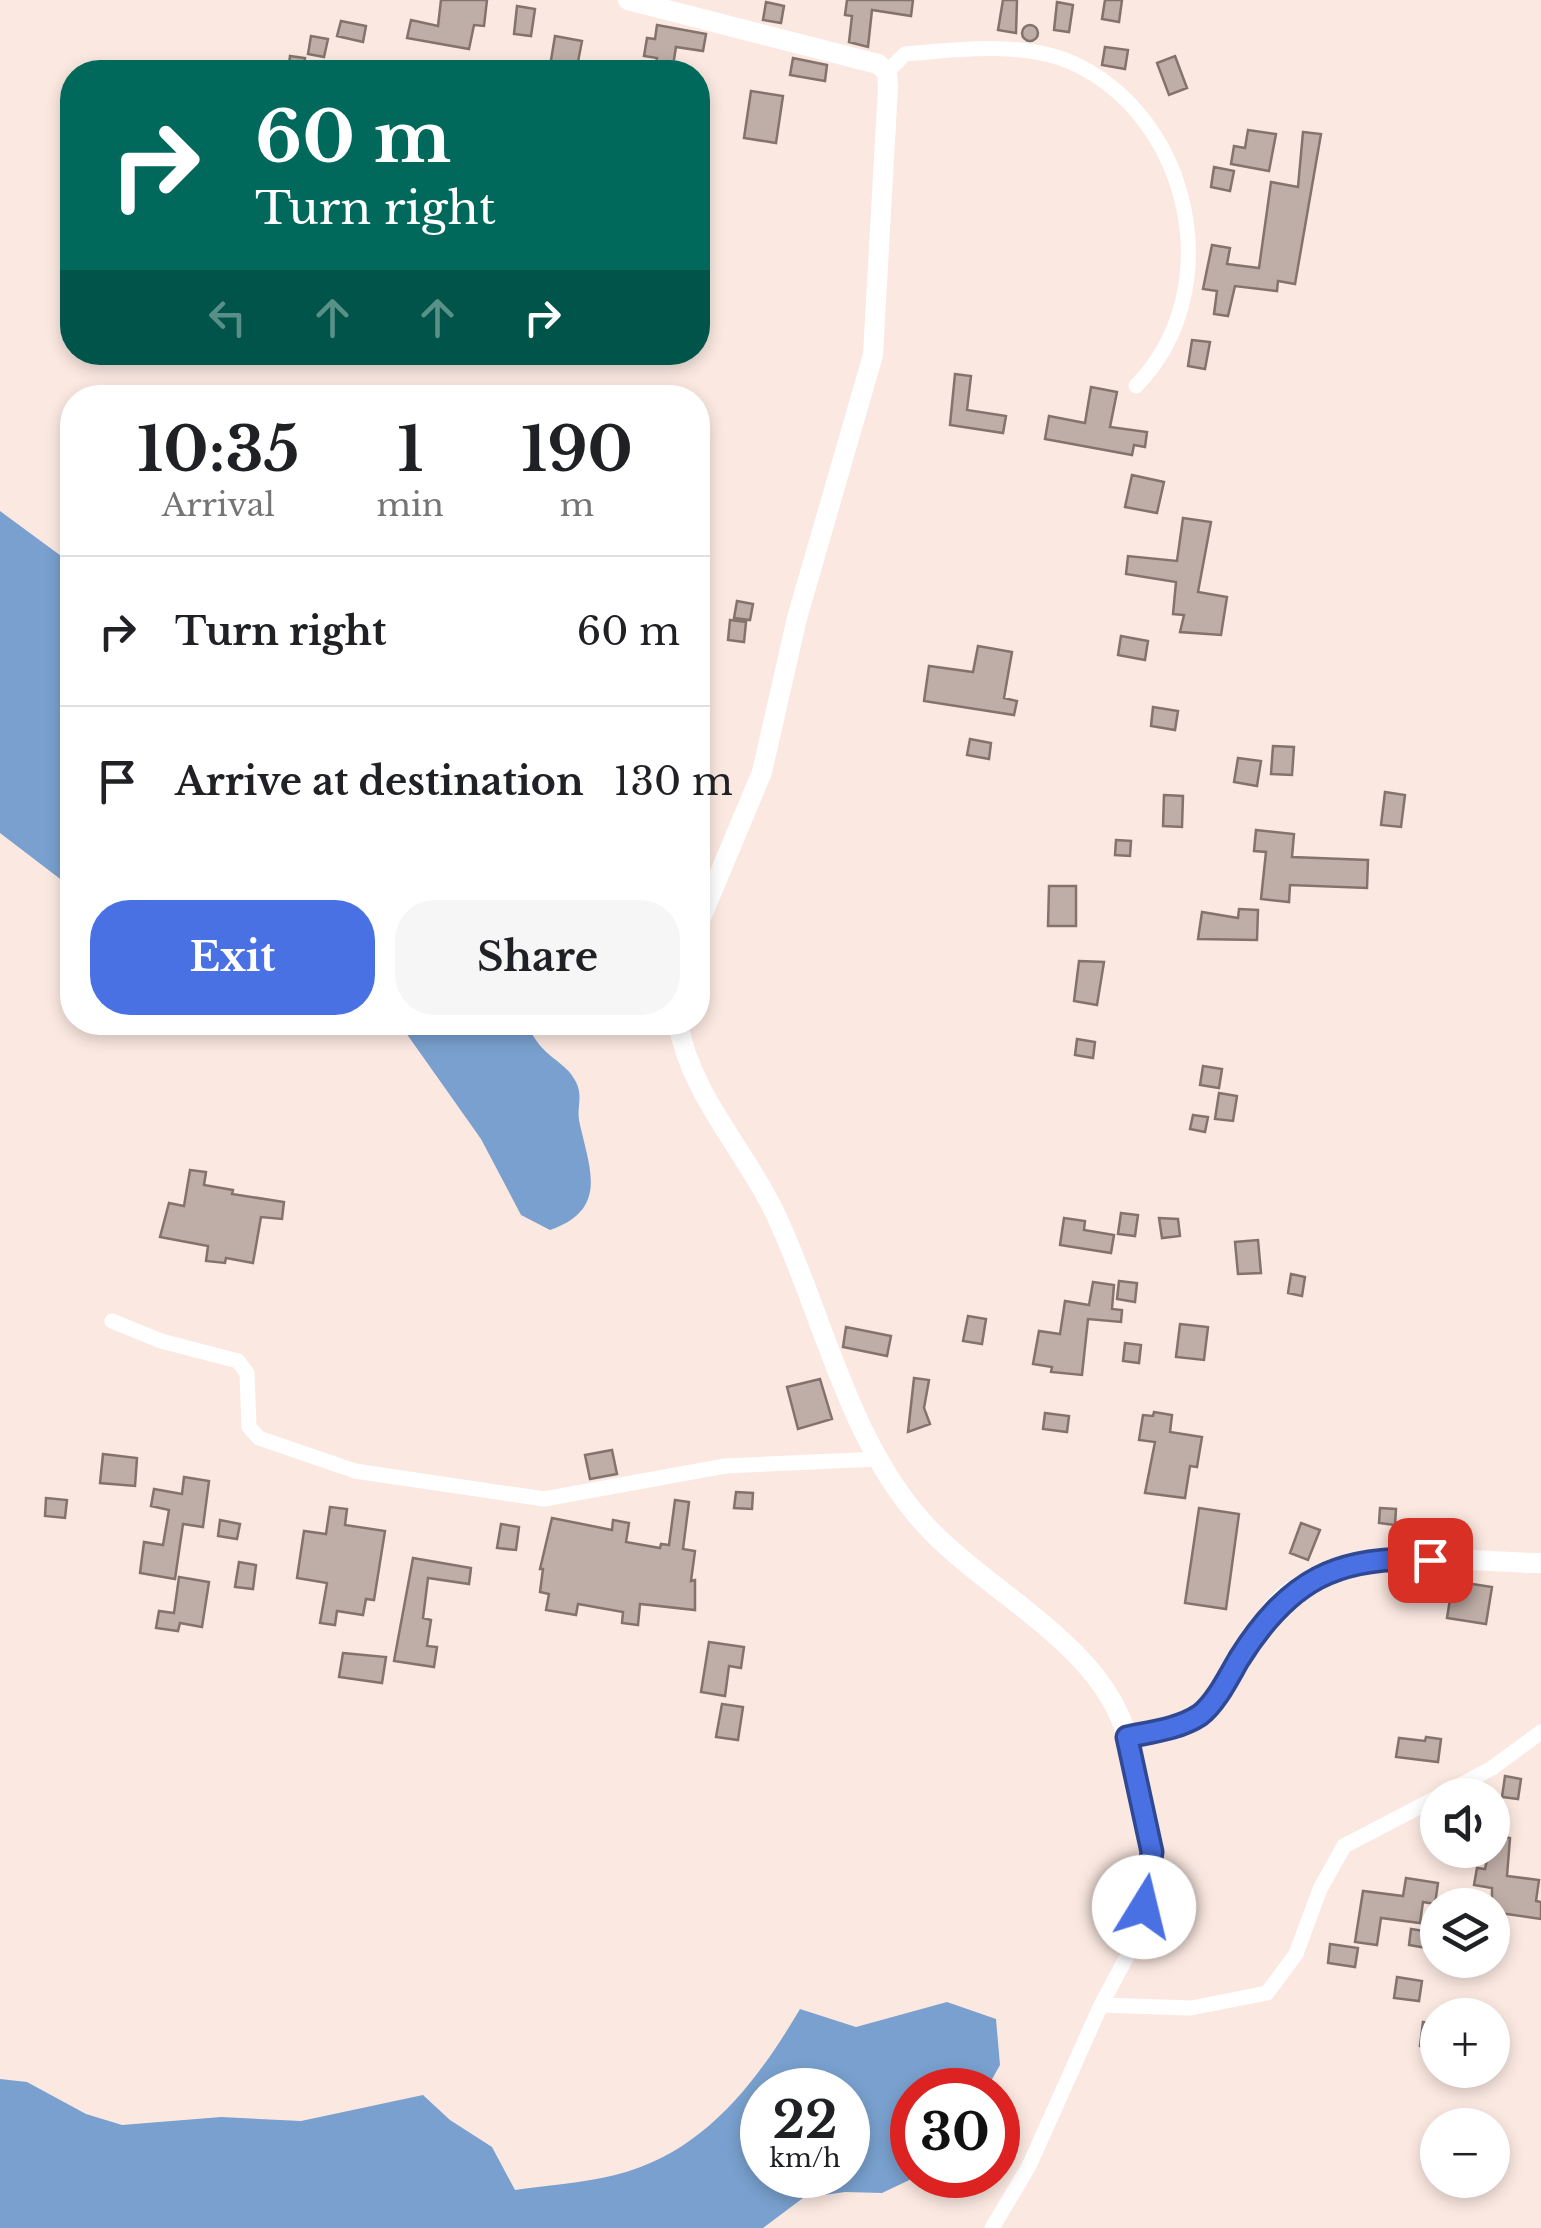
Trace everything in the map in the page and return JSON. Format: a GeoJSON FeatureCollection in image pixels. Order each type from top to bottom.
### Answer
{"type":"FeatureCollection","features":[{"type":"Feature","properties":{"kind":"street"},"geometry":{"type":"LineString","coordinates":[[628,0],[878,64],[887,72]]}},
{"type":"Feature","properties":{"kind":"street"},"geometry":{"type":"LineString","coordinates":[[710,896],[762,772],[797,618],[873,355],[885,189],[887,72],[905,54],[956,50],[1027,52],[1069,62],[1117,88],[1163,144],[1185,209],[1184,309],[1164,352],[1136,386]]}},
{"type":"Feature","properties":{"kind":"street"},"geometry":{"type":"LineString","coordinates":[[683,1035],[716,1114],[775,1212],[879,1459],[929,1530],[1094,1671],[1122,1718],[1127,1737],[1152,1852],[1140,1934],[1101,2005],[1029,2166],[992,2228]]}},
{"type":"Feature","properties":{"kind":"street"},"geometry":{"type":"LineString","coordinates":[[112,1322],[161,1341],[238,1361],[248,1372],[249,1427],[258,1438],[356,1472],[430,1486],[544,1499],[725,1466],[879,1459]]}},
{"type":"Feature","properties":{"kind":"street"},"geometry":{"type":"LineString","coordinates":[[1127,1737],[1171,1728],[1202,1714],[1288,1594],[1343,1567],[1398,1558],[1541,1564]]}},
{"type":"Feature","properties":{"kind":"street"},"geometry":{"type":"LineString","coordinates":[[1473,1778],[1541,1732]]}},
{"type":"Feature","properties":{"kind":"street"},"geometry":{"type":"LineString","coordinates":[[1101,2005],[1192,2008],[1266,1993],[1296,1954],[1320,1888],[1344,1846],[1420,1806]]}},
{"type":"Feature","properties":{"kind":"water"},"geometry":{"type":"Polygon","coordinates":[[[0,511],[60,555],[60,879],[0,833],[0,511]]]}},
{"type":"Feature","properties":{"kind":"water"},"geometry":{"type":"Polygon","coordinates":[[[407,1035],[533,1035],[566,1068],[578,1087],[579,1120],[590,1170],[588,1199],[581,1211],[550,1230],[521,1215],[481,1139],[407,1035]]]}},
{"type":"Feature","properties":{"kind":"water"},"geometry":{"type":"Polygon","coordinates":[[[947,2002],[996,2019],[1000,2065],[890,2068],[890,2189],[870,2193],[870,2068],[761,2068],[800,2009],[856,2027],[947,2002]]]}},
{"type":"Feature","properties":{"kind":"water"},"geometry":{"type":"Polygon","coordinates":[[[0,2079],[27,2082],[86,2114],[122,2125],[221,2117],[301,2121],[423,2095],[450,2120],[492,2147],[515,2190],[615,2175],[646,2165],[675,2150],[740,2095],[740,2198],[803,2198],[763,2228],[0,2228],[0,2079]]]}},
{"type":"Feature","properties":{"kind":"building"},"geometry":{"type":"Polygon","coordinates":[[[441,0],[487,0],[484,26],[474,25],[469,49],[407,38],[411,20],[438,26],[441,0]]]}},
{"type":"Feature","properties":{"kind":"building"},"geometry":{"type":"Polygon","coordinates":[[[847,0],[913,0],[911,16],[872,10],[868,47],[849,42],[852,16],[845,15],[847,0]]]}},
{"type":"Feature","properties":{"kind":"building"},"geometry":{"type":"Polygon","coordinates":[[[1003,0],[1017,0],[1016,33],[998,30],[1003,0]]]}},
{"type":"Feature","properties":{"kind":"building"},"geometry":{"type":"Polygon","coordinates":[[[1105,0],[1122,0],[1119,22],[1102,19],[1105,0]]]}},
{"type":"Feature","properties":{"kind":"building"},"geometry":{"type":"Polygon","coordinates":[[[766,2],[784,6],[781,23],[763,20],[766,2]]]}},
{"type":"Feature","properties":{"kind":"building"},"geometry":{"type":"Polygon","coordinates":[[[1057,2],[1073,5],[1069,32],[1054,30],[1057,2]]]}},
{"type":"Feature","properties":{"kind":"building"},"geometry":{"type":"Polygon","coordinates":[[[517,6],[535,9],[531,36],[514,34],[517,6]]]}},
{"type":"Feature","properties":{"kind":"building"},"geometry":{"type":"Polygon","coordinates":[[[341,21],[366,26],[363,42],[337,36],[341,21]]]}},
{"type":"Feature","properties":{"kind":"building"},"geometry":{"type":"Polygon","coordinates":[[[657,25],[706,34],[703,51],[676,47],[674,60],[644,56],[647,38],[655,39],[657,25]]]}},
{"type":"Feature","properties":{"kind":"building"},"geometry":{"type":"Polygon","coordinates":[[[1030,25],[1038,33],[1030,41],[1022,33],[1030,25]]]}},
{"type":"Feature","properties":{"kind":"building"},"geometry":{"type":"Polygon","coordinates":[[[311,36],[328,39],[324,57],[308,54],[311,36]]]}},
{"type":"Feature","properties":{"kind":"building"},"geometry":{"type":"Polygon","coordinates":[[[555,36],[582,41],[578,60],[551,60],[555,36]]]}},
{"type":"Feature","properties":{"kind":"building"},"geometry":{"type":"Polygon","coordinates":[[[1105,47],[1128,50],[1125,69],[1102,65],[1105,47]]]}},
{"type":"Feature","properties":{"kind":"building"},"geometry":{"type":"Polygon","coordinates":[[[1175,56],[1187,88],[1169,95],[1157,63],[1175,56]]]}},
{"type":"Feature","properties":{"kind":"building"},"geometry":{"type":"Polygon","coordinates":[[[793,58],[827,65],[825,81],[790,75],[793,58]]]}},
{"type":"Feature","properties":{"kind":"building"},"geometry":{"type":"Polygon","coordinates":[[[751,91],[783,96],[776,143],[744,138],[751,91]]]}},
{"type":"Feature","properties":{"kind":"building"},"geometry":{"type":"Polygon","coordinates":[[[1248,130],[1276,134],[1269,171],[1231,164],[1234,146],[1245,148],[1248,130]]]}},
{"type":"Feature","properties":{"kind":"building"},"geometry":{"type":"Polygon","coordinates":[[[1303,132],[1321,134],[1295,284],[1278,281],[1277,291],[1235,286],[1228,316],[1214,314],[1217,291],[1203,289],[1212,245],[1230,248],[1227,264],[1259,268],[1271,182],[1298,187],[1303,132]]]}},
{"type":"Feature","properties":{"kind":"building"},"geometry":{"type":"Polygon","coordinates":[[[1214,167],[1234,171],[1230,191],[1211,187],[1214,167]]]}},
{"type":"Feature","properties":{"kind":"building"},"geometry":{"type":"Polygon","coordinates":[[[1192,340],[1210,342],[1205,369],[1188,366],[1192,340]]]}},
{"type":"Feature","properties":{"kind":"building"},"geometry":{"type":"Polygon","coordinates":[[[955,374],[971,376],[967,410],[1006,416],[1003,433],[950,425],[955,374]]]}},
{"type":"Feature","properties":{"kind":"building"},"geometry":{"type":"Polygon","coordinates":[[[1091,387],[1117,392],[1110,427],[1147,432],[1145,447],[1134,445],[1132,455],[1045,439],[1049,416],[1085,423],[1091,387]]]}},
{"type":"Feature","properties":{"kind":"building"},"geometry":{"type":"Polygon","coordinates":[[[1132,475],[1164,482],[1157,513],[1125,507],[1132,475]]]}},
{"type":"Feature","properties":{"kind":"building"},"geometry":{"type":"Polygon","coordinates":[[[1183,518],[1211,522],[1198,592],[1227,597],[1221,635],[1180,632],[1184,615],[1173,614],[1176,582],[1126,574],[1128,556],[1177,561],[1183,518]]]}},
{"type":"Feature","properties":{"kind":"building"},"geometry":{"type":"Polygon","coordinates":[[[737,601],[753,604],[750,620],[734,618],[737,601]]]}},
{"type":"Feature","properties":{"kind":"building"},"geometry":{"type":"Polygon","coordinates":[[[730,620],[746,622],[744,642],[728,640],[730,620]]]}},
{"type":"Feature","properties":{"kind":"building"},"geometry":{"type":"Polygon","coordinates":[[[1121,636],[1148,641],[1145,660],[1118,655],[1121,636]]]}},
{"type":"Feature","properties":{"kind":"building"},"geometry":{"type":"Polygon","coordinates":[[[978,646],[1012,652],[1004,698],[1017,701],[1014,715],[924,701],[929,666],[973,672],[978,646]]]}},
{"type":"Feature","properties":{"kind":"building"},"geometry":{"type":"Polygon","coordinates":[[[1153,707],[1178,711],[1175,730],[1151,726],[1153,707]]]}},
{"type":"Feature","properties":{"kind":"building"},"geometry":{"type":"Polygon","coordinates":[[[970,739],[991,743],[989,759],[967,755],[970,739]]]}},
{"type":"Feature","properties":{"kind":"building"},"geometry":{"type":"Polygon","coordinates":[[[1273,746],[1294,747],[1292,775],[1271,774],[1273,746]]]}},
{"type":"Feature","properties":{"kind":"building"},"geometry":{"type":"Polygon","coordinates":[[[1238,758],[1261,761],[1257,786],[1234,782],[1238,758]]]}},
{"type":"Feature","properties":{"kind":"building"},"geometry":{"type":"Polygon","coordinates":[[[1385,792],[1405,795],[1401,827],[1381,825],[1385,792]]]}},
{"type":"Feature","properties":{"kind":"building"},"geometry":{"type":"Polygon","coordinates":[[[1164,795],[1183,796],[1182,827],[1163,826],[1164,795]]]}},
{"type":"Feature","properties":{"kind":"building"},"geometry":{"type":"Polygon","coordinates":[[[1256,830],[1294,834],[1292,857],[1368,860],[1367,888],[1290,885],[1289,902],[1261,899],[1266,852],[1254,851],[1256,830]]]}},
{"type":"Feature","properties":{"kind":"building"},"geometry":{"type":"Polygon","coordinates":[[[1116,840],[1131,841],[1130,856],[1115,855],[1116,840]]]}},
{"type":"Feature","properties":{"kind":"building"},"geometry":{"type":"Polygon","coordinates":[[[1049,886],[1076,886],[1076,926],[1048,926],[1049,886]]]}},
{"type":"Feature","properties":{"kind":"building"},"geometry":{"type":"Polygon","coordinates":[[[1239,909],[1258,910],[1257,940],[1198,939],[1202,912],[1238,918],[1239,909]]]}},
{"type":"Feature","properties":{"kind":"building"},"geometry":{"type":"Polygon","coordinates":[[[1079,961],[1104,962],[1097,1005],[1074,1001],[1079,961]]]}},
{"type":"Feature","properties":{"kind":"building"},"geometry":{"type":"Polygon","coordinates":[[[1077,1039],[1095,1042],[1093,1058],[1075,1055],[1077,1039]]]}},
{"type":"Feature","properties":{"kind":"building"},"geometry":{"type":"Polygon","coordinates":[[[1203,1066],[1222,1069],[1219,1088],[1200,1085],[1203,1066]]]}},
{"type":"Feature","properties":{"kind":"building"},"geometry":{"type":"Polygon","coordinates":[[[1219,1093],[1237,1096],[1233,1121],[1215,1119],[1219,1093]]]}},
{"type":"Feature","properties":{"kind":"building"},"geometry":{"type":"Polygon","coordinates":[[[1193,1115],[1208,1117],[1205,1132],[1190,1129],[1193,1115]]]}},
{"type":"Feature","properties":{"kind":"building"},"geometry":{"type":"Polygon","coordinates":[[[190,1170],[206,1172],[204,1185],[284,1202],[282,1219],[261,1217],[253,1263],[226,1258],[225,1263],[206,1261],[208,1246],[160,1237],[169,1203],[184,1206],[190,1170]]]}},
{"type":"Feature","properties":{"kind":"building"},"geometry":{"type":"Polygon","coordinates":[[[1121,1213],[1138,1215],[1135,1236],[1118,1234],[1121,1213]]]}},
{"type":"Feature","properties":{"kind":"building"},"geometry":{"type":"Polygon","coordinates":[[[1064,1218],[1085,1221],[1084,1230],[1114,1235],[1111,1253],[1060,1245],[1064,1218]]]}},
{"type":"Feature","properties":{"kind":"building"},"geometry":{"type":"Polygon","coordinates":[[[1159,1218],[1178,1219],[1180,1236],[1162,1238],[1159,1218]]]}},
{"type":"Feature","properties":{"kind":"building"},"geometry":{"type":"Polygon","coordinates":[[[1258,1240],[1261,1273],[1238,1274],[1235,1242],[1258,1240]]]}},
{"type":"Feature","properties":{"kind":"building"},"geometry":{"type":"Polygon","coordinates":[[[1291,1274],[1305,1277],[1302,1296],[1288,1293],[1291,1274]]]}},
{"type":"Feature","properties":{"kind":"building"},"geometry":{"type":"Polygon","coordinates":[[[1119,1281],[1137,1283],[1135,1302],[1117,1299],[1119,1281]]]}},
{"type":"Feature","properties":{"kind":"building"},"geometry":{"type":"Polygon","coordinates":[[[1093,1282],[1114,1285],[1112,1309],[1122,1310],[1121,1322],[1088,1319],[1082,1375],[1051,1372],[1052,1367],[1033,1364],[1039,1331],[1060,1334],[1065,1301],[1089,1305],[1093,1282]]]}},
{"type":"Feature","properties":{"kind":"building"},"geometry":{"type":"Polygon","coordinates":[[[968,1316],[986,1319],[982,1344],[963,1341],[968,1316]]]}},
{"type":"Feature","properties":{"kind":"building"},"geometry":{"type":"Polygon","coordinates":[[[1180,1324],[1208,1327],[1204,1360],[1176,1357],[1180,1324]]]}},
{"type":"Feature","properties":{"kind":"building"},"geometry":{"type":"Polygon","coordinates":[[[846,1327],[891,1336],[887,1356],[843,1347],[846,1327]]]}},
{"type":"Feature","properties":{"kind":"building"},"geometry":{"type":"Polygon","coordinates":[[[1125,1343],[1141,1345],[1139,1363],[1123,1361],[1125,1343]]]}},
{"type":"Feature","properties":{"kind":"building"},"geometry":{"type":"Polygon","coordinates":[[[914,1378],[929,1380],[924,1408],[930,1424],[908,1432],[914,1378]]]}},
{"type":"Feature","properties":{"kind":"building"},"geometry":{"type":"Polygon","coordinates":[[[820,1379],[832,1419],[798,1429],[787,1387],[820,1379]]]}},
{"type":"Feature","properties":{"kind":"building"},"geometry":{"type":"Polygon","coordinates":[[[1154,1412],[1172,1415],[1170,1432],[1202,1437],[1197,1467],[1190,1466],[1185,1498],[1145,1493],[1155,1442],[1139,1440],[1143,1415],[1153,1416],[1154,1412]]]}},
{"type":"Feature","properties":{"kind":"building"},"geometry":{"type":"Polygon","coordinates":[[[1045,1413],[1069,1416],[1067,1432],[1043,1429],[1045,1413]]]}},
{"type":"Feature","properties":{"kind":"building"},"geometry":{"type":"Polygon","coordinates":[[[612,1450],[617,1474],[590,1479],[585,1455],[612,1450]]]}},
{"type":"Feature","properties":{"kind":"building"},"geometry":{"type":"Polygon","coordinates":[[[103,1454],[137,1458],[135,1486],[100,1483],[103,1454]]]}},
{"type":"Feature","properties":{"kind":"building"},"geometry":{"type":"Polygon","coordinates":[[[184,1477],[209,1481],[203,1527],[183,1524],[175,1579],[140,1573],[144,1542],[163,1545],[169,1510],[151,1506],[154,1489],[182,1494],[184,1477]]]}},
{"type":"Feature","properties":{"kind":"building"},"geometry":{"type":"Polygon","coordinates":[[[736,1492],[753,1493],[752,1509],[734,1508],[736,1492]]]}},
{"type":"Feature","properties":{"kind":"building"},"geometry":{"type":"Polygon","coordinates":[[[46,1498],[67,1500],[65,1518],[45,1516],[46,1498]]]}},
{"type":"Feature","properties":{"kind":"building"},"geometry":{"type":"Polygon","coordinates":[[[675,1500],[689,1502],[683,1549],[695,1551],[691,1581],[695,1580],[695,1610],[640,1604],[638,1625],[622,1623],[623,1612],[578,1604],[576,1615],[546,1610],[549,1594],[540,1592],[540,1569],[552,1518],[612,1530],[613,1520],[629,1523],[626,1542],[660,1548],[661,1544],[669,1545],[675,1500]]]}},
{"type":"Feature","properties":{"kind":"building"},"geometry":{"type":"Polygon","coordinates":[[[330,1507],[347,1509],[345,1525],[385,1531],[374,1600],[366,1599],[363,1615],[337,1611],[335,1625],[320,1623],[327,1583],[297,1578],[304,1531],[326,1534],[330,1507]]]}},
{"type":"Feature","properties":{"kind":"building"},"geometry":{"type":"Polygon","coordinates":[[[1199,1508],[1239,1514],[1226,1609],[1185,1603],[1199,1508]]]}},
{"type":"Feature","properties":{"kind":"building"},"geometry":{"type":"Polygon","coordinates":[[[1380,1508],[1396,1509],[1395,1525],[1379,1523],[1380,1508]]]}},
{"type":"Feature","properties":{"kind":"building"},"geometry":{"type":"Polygon","coordinates":[[[220,1520],[240,1524],[237,1539],[218,1536],[220,1520]]]}},
{"type":"Feature","properties":{"kind":"building"},"geometry":{"type":"Polygon","coordinates":[[[1301,1523],[1320,1530],[1308,1560],[1290,1553],[1301,1523]]]}},
{"type":"Feature","properties":{"kind":"building"},"geometry":{"type":"Polygon","coordinates":[[[501,1524],[519,1527],[516,1550],[497,1548],[501,1524]]]}},
{"type":"Feature","properties":{"kind":"building"},"geometry":{"type":"Polygon","coordinates":[[[413,1558],[471,1568],[469,1584],[428,1578],[423,1618],[431,1620],[427,1646],[437,1647],[434,1667],[394,1661],[413,1558]]]}},
{"type":"Feature","properties":{"kind":"building"},"geometry":{"type":"Polygon","coordinates":[[[239,1562],[256,1565],[253,1589],[235,1587],[239,1562]]]}},
{"type":"Feature","properties":{"kind":"building"},"geometry":{"type":"Polygon","coordinates":[[[179,1577],[209,1582],[202,1627],[180,1623],[178,1631],[156,1628],[159,1611],[174,1613],[179,1577]]]}},
{"type":"Feature","properties":{"kind":"building"},"geometry":{"type":"Polygon","coordinates":[[[1453,1581],[1492,1587],[1486,1624],[1447,1618],[1453,1581]]]}},
{"type":"Feature","properties":{"kind":"building"},"geometry":{"type":"Polygon","coordinates":[[[709,1642],[744,1647],[741,1668],[729,1666],[725,1696],[701,1692],[709,1642]]]}},
{"type":"Feature","properties":{"kind":"building"},"geometry":{"type":"Polygon","coordinates":[[[343,1653],[386,1657],[382,1683],[339,1677],[343,1653]]]}},
{"type":"Feature","properties":{"kind":"building"},"geometry":{"type":"Polygon","coordinates":[[[722,1704],[743,1707],[738,1740],[716,1737],[722,1704]]]}},
{"type":"Feature","properties":{"kind":"building"},"geometry":{"type":"Polygon","coordinates":[[[1426,1737],[1441,1739],[1438,1762],[1396,1757],[1399,1738],[1425,1741],[1426,1737]]]}},
{"type":"Feature","properties":{"kind":"building"},"geometry":{"type":"Polygon","coordinates":[[[1505,1776],[1521,1779],[1518,1799],[1510,1798],[1510,1778],[1505,1776]]]}},
{"type":"Feature","properties":{"kind":"building"},"geometry":{"type":"Polygon","coordinates":[[[1477,1868],[1508,1868],[1507,1876],[1539,1880],[1536,1901],[1541,1902],[1541,1919],[1510,1915],[1510,1888],[1474,1885],[1477,1868]]]}},
{"type":"Feature","properties":{"kind":"building"},"geometry":{"type":"Polygon","coordinates":[[[1406,1878],[1438,1883],[1437,1888],[1420,1888],[1420,1923],[1381,1918],[1377,1945],[1355,1942],[1363,1891],[1403,1896],[1406,1878]]]}},
{"type":"Feature","properties":{"kind":"building"},"geometry":{"type":"Polygon","coordinates":[[[1411,1929],[1420,1930],[1420,1947],[1409,1945],[1411,1929]]]}},
{"type":"Feature","properties":{"kind":"building"},"geometry":{"type":"Polygon","coordinates":[[[1330,1944],[1358,1948],[1355,1967],[1328,1963],[1330,1944]]]}},
{"type":"Feature","properties":{"kind":"building"},"geometry":{"type":"Polygon","coordinates":[[[1397,1977],[1422,1981],[1419,2001],[1394,1998],[1397,1977]]]}},
{"type":"Feature","properties":{"kind":"route"},"geometry":{"type":"LineString","coordinates":[[1144,1907],[1152,1852],[1127,1737],[1171,1728],[1202,1714],[1256,1633],[1288,1594],[1343,1567],[1398,1558],[1430,1560]]}}]}
